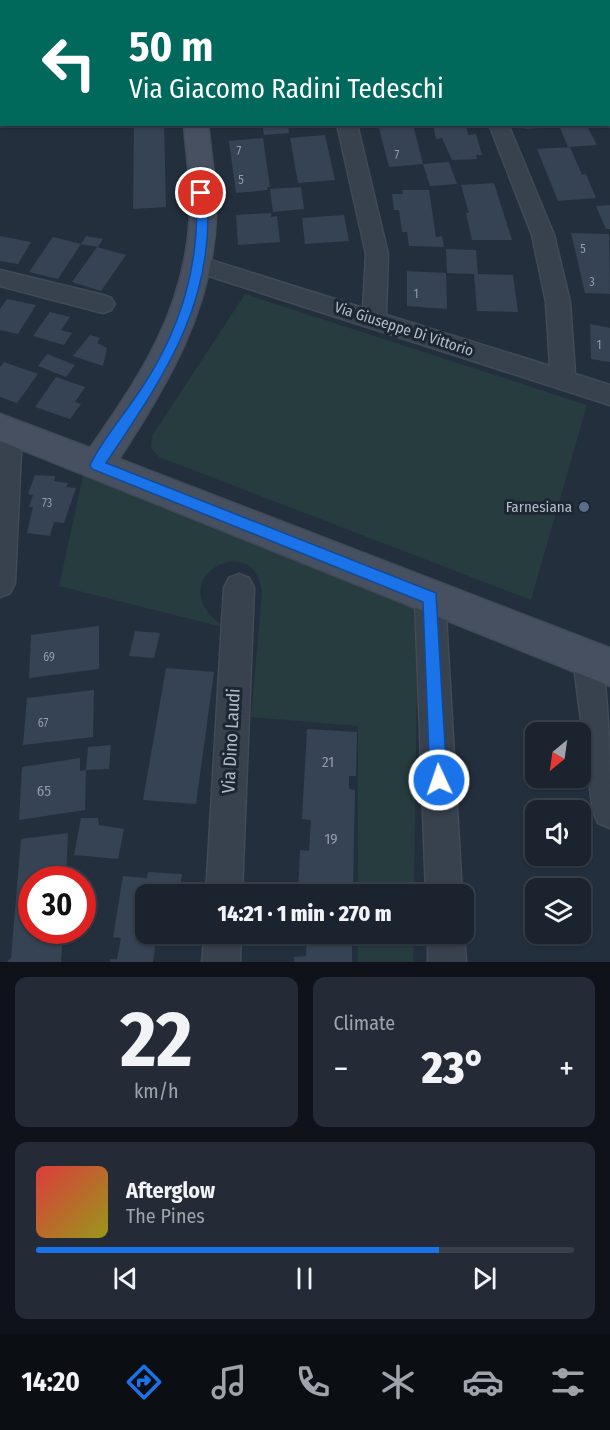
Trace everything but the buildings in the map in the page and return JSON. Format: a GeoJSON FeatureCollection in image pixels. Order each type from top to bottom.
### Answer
{"type":"FeatureCollection","features":[{"type":"Feature","properties":{"kind":"main road"},"geometry":{"type":"LineString","coordinates":[[97,465],[163,364],[184,322],[195,284],[203,216],[196,126]]}},
{"type":"Feature","properties":{"kind":"main road"},"geometry":{"type":"LineString","coordinates":[[5,428],[599,663]]}},
{"type":"Feature","properties":{"kind":"street"},"geometry":{"type":"LineString","coordinates":[[347,126],[377,254],[374,320]]}},
{"type":"Feature","properties":{"kind":"street"},"geometry":{"type":"LineString","coordinates":[[499,126],[543,235],[558,302],[563,380]]}},
{"type":"Feature","properties":{"kind":"street","name":"Via Giuseppe Di Vittorio"},"geometry":{"type":"LineString","coordinates":[[198,264],[610,395]]}},
{"type":"Feature","properties":{"kind":"street"},"geometry":{"type":"LineString","coordinates":[[0,278],[103,304]]}},
{"type":"Feature","properties":{"kind":"street"},"geometry":{"type":"LineString","coordinates":[[0,570],[5,428]]}},
{"type":"Feature","properties":{"kind":"street","name":"Via Dino Laudi"},"geometry":{"type":"LineString","coordinates":[[224,884],[239,588]]}},
{"type":"Feature","properties":{"kind":"street"},"geometry":{"type":"LineString","coordinates":[[430,598],[444,884]]}},
{"type":"Feature","properties":{"kind":"street"},"geometry":{"type":"LineString","coordinates":[[599,663],[610,811]]}},
{"type":"Feature","properties":{"kind":"street"},"geometry":{"type":"LineString","coordinates":[[221,962],[222,944]]}},
{"type":"Feature","properties":{"kind":"street"},"geometry":{"type":"LineString","coordinates":[[446,944],[447,962]]}},
{"type":"Feature","properties":{"kind":"green space"},"geometry":{"type":"Polygon","coordinates":[[[245,294],[587,405],[531,600],[159,457],[151,448],[152,436],[245,294]]]}},
{"type":"Feature","properties":{"kind":"green space"},"geometry":{"type":"Polygon","coordinates":[[[83,476],[418,606],[414,884],[358,884],[358,726],[251,717],[262,593],[256,573],[244,563],[229,562],[215,567],[204,578],[200,593],[207,610],[226,628],[59,586],[83,476]]]}},
{"type":"Feature","properties":{"kind":"green space"},"geometry":{"type":"Polygon","coordinates":[[[358,944],[414,944],[413,962],[358,962],[358,944]]]}},
{"type":"Feature","properties":{"kind":"place","name":"Farnesiana"},"geometry":{"type":"Point","coordinates":[584,507]}},
{"type":"Feature","properties":{"kind":"route"},"geometry":{"type":"LineString","coordinates":[[201,193],[203,216],[195,284],[184,322],[148,389],[97,465],[430,598],[439,780]]}}]}
